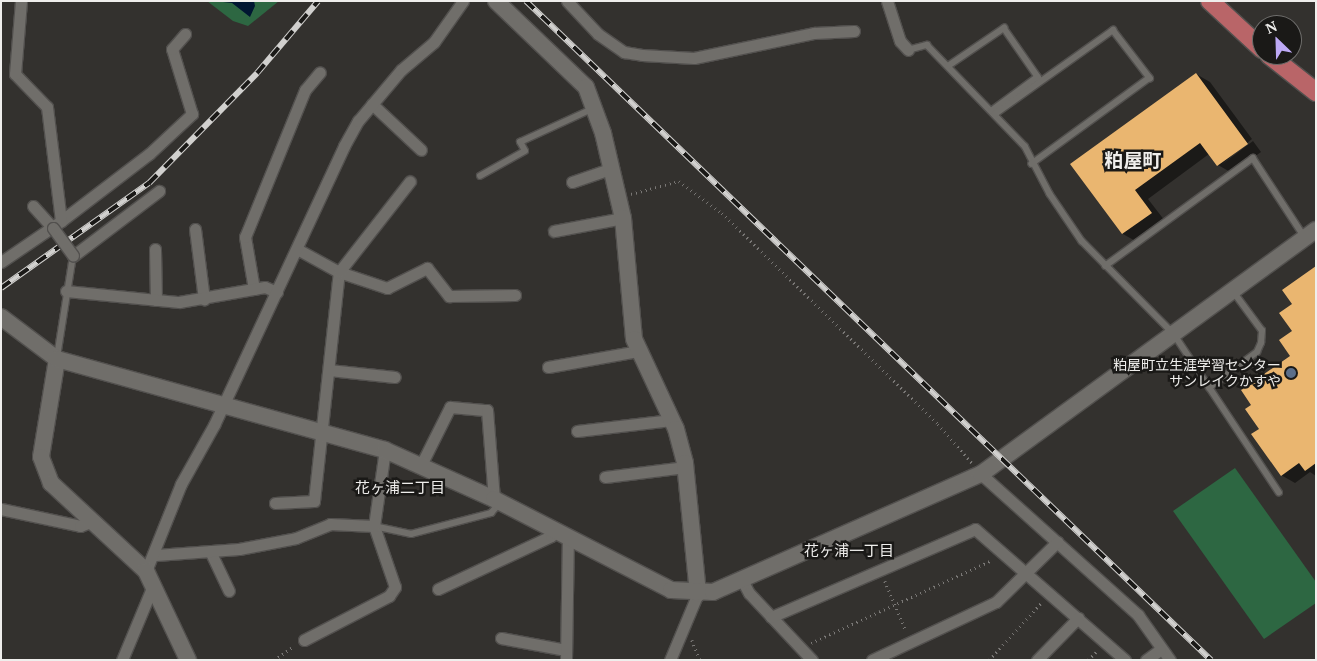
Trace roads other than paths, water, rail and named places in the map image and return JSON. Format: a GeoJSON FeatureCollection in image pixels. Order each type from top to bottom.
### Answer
{"type":"FeatureCollection","features":[{"type":"Feature","properties":{"kind":"main road"},"geometry":{"type":"LineString","coordinates":[[1210,1],[1252,40]]}},
{"type":"Feature","properties":{"kind":"main road"},"geometry":{"type":"LineString","coordinates":[[1282,65],[1316,92]]}},
{"type":"Feature","properties":{"kind":"street"},"geometry":{"type":"LineString","coordinates":[[22,1],[14,74],[47,107],[57,224],[73,256],[159,191]]}},
{"type":"Feature","properties":{"kind":"street"},"geometry":{"type":"LineString","coordinates":[[122,660],[181,484],[223,406],[344,146],[372,104],[401,70],[434,42],[463,1]]}},
{"type":"Feature","properties":{"kind":"street"},"geometry":{"type":"LineString","coordinates":[[496,1],[580,80],[594,108],[613,168],[624,218],[630,316],[638,351],[671,420],[686,467],[698,593],[678,636],[670,660]]}},
{"type":"Feature","properties":{"kind":"street"},"geometry":{"type":"LineString","coordinates":[[567,1],[598,34],[624,52],[642,56],[694,58],[814,33],[854,31]]}},
{"type":"Feature","properties":{"kind":"street"},"geometry":{"type":"LineString","coordinates":[[887,1],[900,41],[908,50]]}},
{"type":"Feature","properties":{"kind":"street"},"geometry":{"type":"LineString","coordinates":[[1,262],[57,224],[149,154],[192,114],[172,49],[185,34]]}},
{"type":"Feature","properties":{"kind":"street"},"geometry":{"type":"LineString","coordinates":[[254,289],[245,237],[305,90],[320,72]]}},
{"type":"Feature","properties":{"kind":"street"},"geometry":{"type":"LineString","coordinates":[[372,104],[421,150]]}},
{"type":"Feature","properties":{"kind":"street"},"geometry":{"type":"LineString","coordinates":[[572,182],[613,168]]}},
{"type":"Feature","properties":{"kind":"street"},"geometry":{"type":"LineString","coordinates":[[275,503],[314,501],[339,272],[410,180]]}},
{"type":"Feature","properties":{"kind":"street"},"geometry":{"type":"LineString","coordinates":[[33,206],[57,224]]}},
{"type":"Feature","properties":{"kind":"street"},"geometry":{"type":"LineString","coordinates":[[554,231],[624,218]]}},
{"type":"Feature","properties":{"kind":"street"},"geometry":{"type":"LineString","coordinates":[[195,229],[204,298]]}},
{"type":"Feature","properties":{"kind":"street"},"geometry":{"type":"LineString","coordinates":[[1,317],[57,359],[385,450],[497,500],[670,590],[698,593],[742,580],[981,474],[1310,234]]}},
{"type":"Feature","properties":{"kind":"street"},"geometry":{"type":"LineString","coordinates":[[155,249],[156,300]]}},
{"type":"Feature","properties":{"kind":"street"},"geometry":{"type":"LineString","coordinates":[[297,249],[339,272],[387,288],[428,268],[449,296],[515,295]]}},
{"type":"Feature","properties":{"kind":"street"},"geometry":{"type":"LineString","coordinates":[[66,291],[156,300],[204,298],[254,289],[277,292]]}},
{"type":"Feature","properties":{"kind":"street"},"geometry":{"type":"LineString","coordinates":[[548,368],[638,351]]}},
{"type":"Feature","properties":{"kind":"street"},"geometry":{"type":"LineString","coordinates":[[57,359],[41,457],[57,491],[93,521],[150,577],[188,660]]}},
{"type":"Feature","properties":{"kind":"street"},"geometry":{"type":"LineString","coordinates":[[329,370],[394,377]]}},
{"type":"Feature","properties":{"kind":"street"},"geometry":{"type":"LineString","coordinates":[[421,465],[450,407],[487,410],[497,500]]}},
{"type":"Feature","properties":{"kind":"street"},"geometry":{"type":"LineString","coordinates":[[577,431],[671,420]]}},
{"type":"Feature","properties":{"kind":"street"},"geometry":{"type":"LineString","coordinates":[[304,640],[389,596],[395,587],[374,526],[385,450]]}},
{"type":"Feature","properties":{"kind":"street"},"geometry":{"type":"LineString","coordinates":[[605,477],[686,467]]}},
{"type":"Feature","properties":{"kind":"street"},"geometry":{"type":"LineString","coordinates":[[981,474],[1138,615],[1160,650],[1170,660]]}},
{"type":"Feature","properties":{"kind":"street"},"geometry":{"type":"LineString","coordinates":[[1,509],[80,526],[93,521]]}},
{"type":"Feature","properties":{"kind":"street"},"geometry":{"type":"LineString","coordinates":[[156,556],[210,552],[296,538],[330,524],[374,526]]}},
{"type":"Feature","properties":{"kind":"street"},"geometry":{"type":"LineString","coordinates":[[771,617],[975,529],[1125,660]]}},
{"type":"Feature","properties":{"kind":"street"},"geometry":{"type":"LineString","coordinates":[[438,589],[561,533]]}},
{"type":"Feature","properties":{"kind":"street"},"geometry":{"type":"LineString","coordinates":[[501,638],[566,655],[561,533]]}},
{"type":"Feature","properties":{"kind":"street"},"geometry":{"type":"LineString","coordinates":[[872,660],[996,602],[1027,574],[1057,542]]}},
{"type":"Feature","properties":{"kind":"street"},"geometry":{"type":"LineString","coordinates":[[210,552],[228,591]]}},
{"type":"Feature","properties":{"kind":"street"},"geometry":{"type":"LineString","coordinates":[[742,580],[771,617],[812,660]]}},
{"type":"Feature","properties":{"kind":"street"},"geometry":{"type":"LineString","coordinates":[[1037,660],[1078,618]]}},
{"type":"Feature","properties":{"kind":"street"},"geometry":{"type":"LineString","coordinates":[[1146,660],[1160,650]]}},
{"type":"Feature","properties":{"kind":"lane"},"geometry":{"type":"LineString","coordinates":[[948,66],[1004,28],[1038,77],[993,113]]}},
{"type":"Feature","properties":{"kind":"lane"},"geometry":{"type":"LineString","coordinates":[[993,113],[1114,30],[1150,78],[1032,164]]}},
{"type":"Feature","properties":{"kind":"lane"},"geometry":{"type":"LineString","coordinates":[[908,50],[927,45],[1025,146],[1032,164],[1082,241],[1174,334],[1279,492]]}},
{"type":"Feature","properties":{"kind":"lane"},"geometry":{"type":"LineString","coordinates":[[480,176],[525,150],[520,142],[594,108]]}},
{"type":"Feature","properties":{"kind":"lane"},"geometry":{"type":"LineString","coordinates":[[1105,266],[1253,158],[1310,234]]}},
{"type":"Feature","properties":{"kind":"lane"},"geometry":{"type":"LineString","coordinates":[[57,359],[66,291],[73,256]]}},
{"type":"Feature","properties":{"kind":"lane"},"geometry":{"type":"LineString","coordinates":[[1209,388],[1257,352],[1261,343],[1262,331],[1233,291]]}},
{"type":"Feature","properties":{"kind":"lane"},"geometry":{"type":"LineString","coordinates":[[374,526],[411,534],[491,513],[497,500]]}},
{"type":"Feature","properties":{"kind":"water"},"geometry":{"type":"Polygon","coordinates":[[[214,1],[254,1],[255,6],[250,17],[232,3],[214,1]]]}},
{"type":"Feature","properties":{"kind":"railway"},"geometry":{"type":"LineString","coordinates":[[1,288],[149,183],[257,73],[318,1]]}},
{"type":"Feature","properties":{"kind":"railway"},"geometry":{"type":"LineString","coordinates":[[526,1],[1211,660]]}},
{"type":"Feature","properties":{"kind":"place","name":"粕屋町立生涯学習センター サンレイクかすや"},"geometry":{"type":"Point","coordinates":[1291,373]}},
{"type":"Feature","properties":{"kind":"district","name":"粕屋町"},"geometry":{"type":"Point","coordinates":[1133,160]}},
{"type":"Feature","properties":{"kind":"district","name":"花ヶ浦二丁目"},"geometry":{"type":"Point","coordinates":[400,488]}},
{"type":"Feature","properties":{"kind":"district","name":"花ヶ浦一丁目"},"geometry":{"type":"Point","coordinates":[849,551]}}]}
